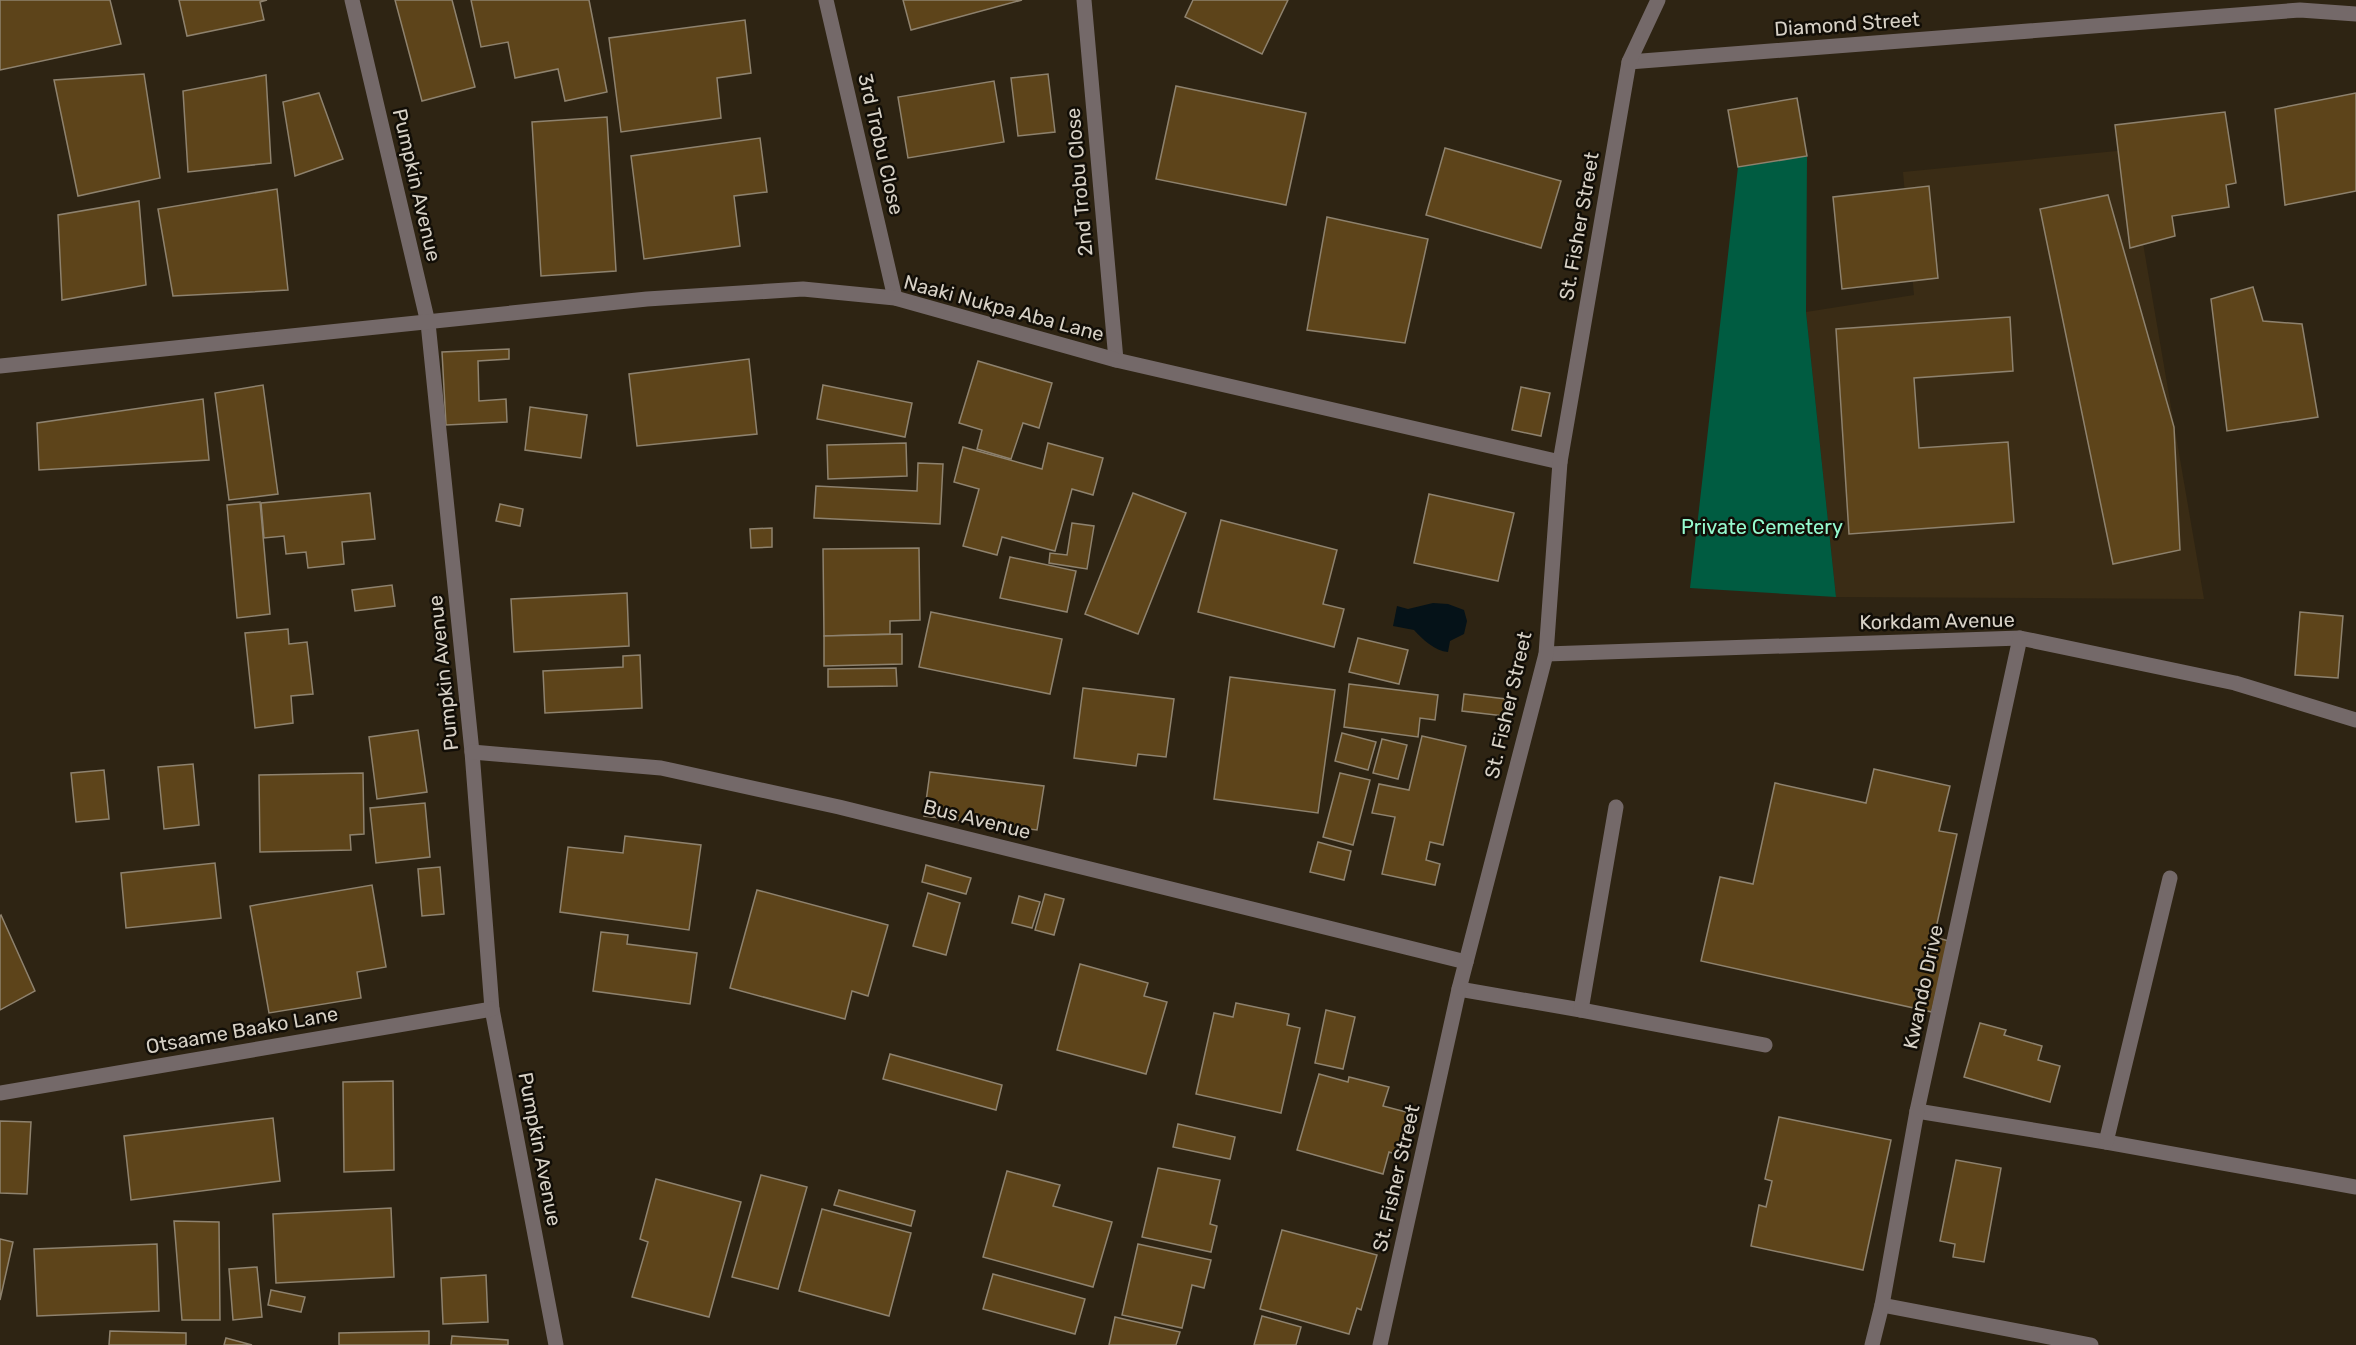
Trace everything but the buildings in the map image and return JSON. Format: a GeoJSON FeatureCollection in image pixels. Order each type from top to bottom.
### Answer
{"type":"FeatureCollection","features":[{"type":"Feature","properties":{"kind":"street","name":"Pumpkin Avenue"},"geometry":{"type":"LineString","coordinates":[[352,0],[428,323],[472,752],[492,1009],[556,1345]]}},
{"type":"Feature","properties":{"kind":"street","name":"3rd Trobu Close"},"geometry":{"type":"LineString","coordinates":[[826,0],[895,298]]}},
{"type":"Feature","properties":{"kind":"street","name":"2nd Trobu Close"},"geometry":{"type":"LineString","coordinates":[[1084,0],[1116,360]]}},
{"type":"Feature","properties":{"kind":"street","name":"St. Fisher Street"},"geometry":{"type":"LineString","coordinates":[[1380,1345],[1459,989],[1546,654],[1560,462],[1629,62],[1658,0]]}},
{"type":"Feature","properties":{"kind":"street","name":"Diamond Street"},"geometry":{"type":"LineString","coordinates":[[1629,62],[2298,5],[2356,14]]}},
{"type":"Feature","properties":{"kind":"street","name":"Naaki Nukpa Aba Lane"},"geometry":{"type":"LineString","coordinates":[[0,366],[647,299],[803,289],[895,298],[1116,360],[1560,462]]}},
{"type":"Feature","properties":{"kind":"street","name":"Korkdam Avenue"},"geometry":{"type":"LineString","coordinates":[[1546,654],[2020,638],[2235,683],[2356,720]]}},
{"type":"Feature","properties":{"kind":"street","name":"Kwando Drive"},"geometry":{"type":"LineString","coordinates":[[1872,1345],[1882,1305],[1917,1111],[2020,638]]}},
{"type":"Feature","properties":{"kind":"street","name":"Bus Avenue"},"geometry":{"type":"LineString","coordinates":[[472,752],[661,768],[839,807],[1466,962]]}},
{"type":"Feature","properties":{"kind":"street"},"geometry":{"type":"LineString","coordinates":[[1581,1010],[1616,807]]}},
{"type":"Feature","properties":{"kind":"street"},"geometry":{"type":"LineString","coordinates":[[2106,1142],[2170,878]]}},
{"type":"Feature","properties":{"kind":"street"},"geometry":{"type":"LineString","coordinates":[[1459,989],[1765,1045]]}},
{"type":"Feature","properties":{"kind":"street","name":"Otsaame Baako Lane"},"geometry":{"type":"LineString","coordinates":[[0,1093],[492,1009]]}},
{"type":"Feature","properties":{"kind":"street"},"geometry":{"type":"LineString","coordinates":[[1917,1111],[2356,1187]]}},
{"type":"Feature","properties":{"kind":"street"},"geometry":{"type":"LineString","coordinates":[[1882,1305],[2091,1345]]}},
{"type":"Feature","properties":{"kind":"shaded area"},"geometry":{"type":"Polygon","coordinates":[[[2127,150],[2204,599],[1836,597],[1806,312],[1914,295],[1903,172],[2127,150]]]}},
{"type":"Feature","properties":{"kind":"shaded area"},"geometry":{"type":"Polygon","coordinates":[[[1433,603],[1448,604],[1464,610],[1467,621],[1464,634],[1450,641],[1448,652],[1434,647],[1414,630],[1393,626],[1397,606],[1408,609],[1433,603]]]}},
{"type":"Feature","properties":{"kind":"green space","name":"Private Cemetery"},"geometry":{"type":"Polygon","coordinates":[[[1807,156],[1806,312],[1836,597],[1690,588],[1738,167],[1807,156]]]}}]}
